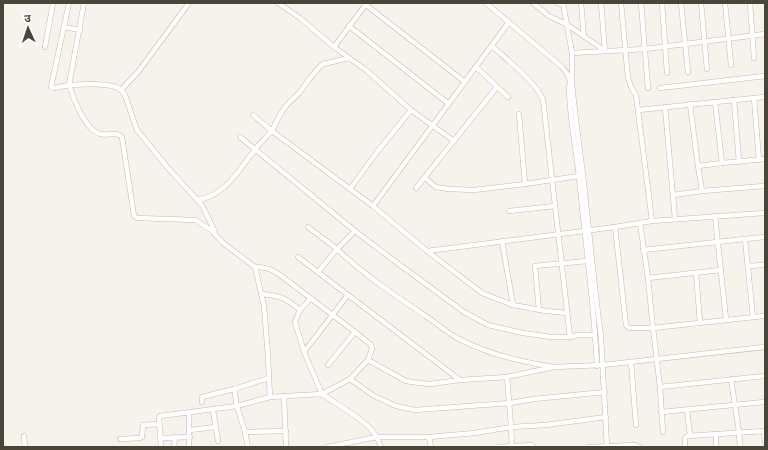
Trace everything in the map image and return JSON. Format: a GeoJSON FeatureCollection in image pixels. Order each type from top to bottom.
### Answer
{"type":"FeatureCollection","features":[{"type":"Feature","properties":{"kind":"street"},"geometry":{"type":"LineString","coordinates":[[45,47],[53,3]]}},
{"type":"Feature","properties":{"kind":"street"},"geometry":{"type":"LineString","coordinates":[[69,3],[51,86],[54,88],[90,84],[107,85],[116,87],[120,90],[125,95],[137,130],[168,168],[202,205],[217,237]]}},
{"type":"Feature","properties":{"kind":"street"},"geometry":{"type":"LineString","coordinates":[[84,3],[69,86],[80,114],[95,132],[101,134],[116,134],[122,138],[134,216],[137,218],[195,220],[211,230],[236,254],[251,263],[254,267],[261,294],[266,328],[270,397]]}},
{"type":"Feature","properties":{"kind":"street"},"geometry":{"type":"LineString","coordinates":[[120,90],[138,72],[189,3]]}},
{"type":"Feature","properties":{"kind":"street"},"geometry":{"type":"LineString","coordinates":[[278,3],[300,18],[334,47],[366,70],[411,110],[454,141]]}},
{"type":"Feature","properties":{"kind":"street"},"geometry":{"type":"LineString","coordinates":[[486,3],[562,67],[568,74],[572,84]]}},
{"type":"Feature","properties":{"kind":"street"},"geometry":{"type":"LineString","coordinates":[[532,3],[549,16],[566,24],[605,51]]}},
{"type":"Feature","properties":{"kind":"street"},"geometry":{"type":"LineString","coordinates":[[558,3],[563,4],[572,53],[572,84],[586,230],[587,261],[596,335],[597,366]]}},
{"type":"Feature","properties":{"kind":"street"},"geometry":{"type":"LineString","coordinates":[[581,3],[584,36]]}},
{"type":"Feature","properties":{"kind":"street"},"geometry":{"type":"LineString","coordinates":[[601,3],[605,51]]}},
{"type":"Feature","properties":{"kind":"street"},"geometry":{"type":"LineString","coordinates":[[621,3],[628,78],[636,95],[639,110],[652,221]]}},
{"type":"Feature","properties":{"kind":"street"},"geometry":{"type":"LineString","coordinates":[[641,3],[648,88]]}},
{"type":"Feature","properties":{"kind":"street"},"geometry":{"type":"LineString","coordinates":[[662,3],[667,73]]}},
{"type":"Feature","properties":{"kind":"street"},"geometry":{"type":"LineString","coordinates":[[681,3],[688,72]]}},
{"type":"Feature","properties":{"kind":"street"},"geometry":{"type":"LineString","coordinates":[[702,3],[708,69]]}},
{"type":"Feature","properties":{"kind":"street"},"geometry":{"type":"LineString","coordinates":[[726,3],[730,64]]}},
{"type":"Feature","properties":{"kind":"street"},"geometry":{"type":"LineString","coordinates":[[750,3],[754,58]]}},
{"type":"Feature","properties":{"kind":"street"},"geometry":{"type":"LineString","coordinates":[[334,47],[366,4],[465,82]]}},
{"type":"Feature","properties":{"kind":"street"},"geometry":{"type":"LineString","coordinates":[[373,206],[509,22]]}},
{"type":"Feature","properties":{"kind":"street"},"geometry":{"type":"LineString","coordinates":[[349,26],[449,104]]}},
{"type":"Feature","properties":{"kind":"street"},"geometry":{"type":"LineString","coordinates":[[64,27],[80,30]]}},
{"type":"Feature","properties":{"kind":"street"},"geometry":{"type":"LineString","coordinates":[[572,53],[645,49],[728,37],[765,34]]}},
{"type":"Feature","properties":{"kind":"street"},"geometry":{"type":"LineString","coordinates":[[492,46],[532,84],[542,96],[570,337]]}},
{"type":"Feature","properties":{"kind":"street"},"geometry":{"type":"LineString","coordinates":[[197,200],[212,196],[233,179],[255,149],[272,131],[286,106],[319,67],[323,64],[349,58]]}},
{"type":"Feature","properties":{"kind":"street"},"geometry":{"type":"LineString","coordinates":[[476,67],[508,97]]}},
{"type":"Feature","properties":{"kind":"street"},"geometry":{"type":"LineString","coordinates":[[660,88],[765,76]]}},
{"type":"Feature","properties":{"kind":"street"},"geometry":{"type":"LineString","coordinates":[[572,84],[568,87],[603,365],[607,446]]}},
{"type":"Feature","properties":{"kind":"street"},"geometry":{"type":"LineString","coordinates":[[416,188],[497,87]]}},
{"type":"Feature","properties":{"kind":"street"},"geometry":{"type":"LineString","coordinates":[[639,110],[765,97]]}},
{"type":"Feature","properties":{"kind":"street"},"geometry":{"type":"LineString","coordinates":[[698,166],[762,159],[754,98]]}},
{"type":"Feature","properties":{"kind":"street"},"geometry":{"type":"LineString","coordinates":[[734,100],[739,162]]}},
{"type":"Feature","properties":{"kind":"street"},"geometry":{"type":"LineString","coordinates":[[715,102],[722,163]]}},
{"type":"Feature","properties":{"kind":"street"},"geometry":{"type":"LineString","coordinates":[[690,104],[702,191]]}},
{"type":"Feature","properties":{"kind":"street"},"geometry":{"type":"LineString","coordinates":[[665,107],[675,219]]}},
{"type":"Feature","properties":{"kind":"street"},"geometry":{"type":"LineString","coordinates":[[350,189],[377,152],[411,110]]}},
{"type":"Feature","properties":{"kind":"street"},"geometry":{"type":"LineString","coordinates":[[519,114],[525,184]]}},
{"type":"Feature","properties":{"kind":"street"},"geometry":{"type":"LineString","coordinates":[[253,115],[272,131],[373,206],[427,251],[482,293],[513,305],[567,313]]}},
{"type":"Feature","properties":{"kind":"street"},"geometry":{"type":"LineString","coordinates":[[240,137],[355,231],[464,312],[488,325],[523,333],[551,337],[596,335]]}},
{"type":"Feature","properties":{"kind":"street"},"geometry":{"type":"LineString","coordinates":[[425,178],[436,187],[474,190],[579,176]]}},
{"type":"Feature","properties":{"kind":"street"},"geometry":{"type":"LineString","coordinates":[[673,194],[765,186]]}},
{"type":"Feature","properties":{"kind":"street"},"geometry":{"type":"LineString","coordinates":[[509,211],[555,206]]}},
{"type":"Feature","properties":{"kind":"street"},"geometry":{"type":"LineString","coordinates":[[427,251],[652,221],[765,213]]}},
{"type":"Feature","properties":{"kind":"street"},"geometry":{"type":"LineString","coordinates":[[715,216],[726,320]]}},
{"type":"Feature","properties":{"kind":"street"},"geometry":{"type":"LineString","coordinates":[[640,223],[658,359],[663,432]]}},
{"type":"Feature","properties":{"kind":"street"},"geometry":{"type":"LineString","coordinates":[[615,227],[626,324],[629,328],[653,328],[765,316]]}},
{"type":"Feature","properties":{"kind":"street"},"geometry":{"type":"LineString","coordinates":[[308,228],[337,249],[352,263],[417,311],[461,341],[481,349],[524,362],[554,367]]}},
{"type":"Feature","properties":{"kind":"street"},"geometry":{"type":"LineString","coordinates":[[318,272],[337,249],[355,231]]}},
{"type":"Feature","properties":{"kind":"street"},"geometry":{"type":"LineString","coordinates":[[643,250],[765,237]]}},
{"type":"Feature","properties":{"kind":"street"},"geometry":{"type":"LineString","coordinates":[[745,239],[753,317]]}},
{"type":"Feature","properties":{"kind":"street"},"geometry":{"type":"LineString","coordinates":[[502,241],[513,305]]}},
{"type":"Feature","properties":{"kind":"street"},"geometry":{"type":"LineString","coordinates":[[298,257],[347,296],[460,380]]}},
{"type":"Feature","properties":{"kind":"street"},"geometry":{"type":"LineString","coordinates":[[539,310],[535,266],[587,261]]}},
{"type":"Feature","properties":{"kind":"street"},"geometry":{"type":"LineString","coordinates":[[748,266],[765,265]]}},
{"type":"Feature","properties":{"kind":"street"},"geometry":{"type":"LineString","coordinates":[[161,447],[159,424],[160,416],[237,406],[270,397],[322,394],[350,379],[368,360],[372,349],[371,345],[275,271],[267,268],[254,267]]}},
{"type":"Feature","properties":{"kind":"street"},"geometry":{"type":"LineString","coordinates":[[648,278],[696,274],[721,270]]}},
{"type":"Feature","properties":{"kind":"street"},"geometry":{"type":"LineString","coordinates":[[696,274],[700,322]]}},
{"type":"Feature","properties":{"kind":"street"},"geometry":{"type":"LineString","coordinates":[[261,294],[282,297],[300,310]]}},
{"type":"Feature","properties":{"kind":"street"},"geometry":{"type":"LineString","coordinates":[[304,352],[347,296]]}},
{"type":"Feature","properties":{"kind":"street"},"geometry":{"type":"LineString","coordinates":[[311,298],[300,310],[295,322],[304,352],[322,394],[357,417],[370,428],[377,437],[381,447]]}},
{"type":"Feature","properties":{"kind":"street"},"geometry":{"type":"LineString","coordinates":[[328,365],[355,332]]}},
{"type":"Feature","properties":{"kind":"street"},"geometry":{"type":"LineString","coordinates":[[368,360],[406,381],[430,384],[460,380],[507,377],[554,367],[597,366],[765,347]]}},
{"type":"Feature","properties":{"kind":"street"},"geometry":{"type":"LineString","coordinates":[[631,362],[636,425]]}},
{"type":"Feature","properties":{"kind":"street"},"geometry":{"type":"LineString","coordinates":[[660,387],[765,376]]}},
{"type":"Feature","properties":{"kind":"street"},"geometry":{"type":"LineString","coordinates":[[507,377],[512,446]]}},
{"type":"Feature","properties":{"kind":"street"},"geometry":{"type":"LineString","coordinates":[[202,402],[202,398],[269,378]]}},
{"type":"Feature","properties":{"kind":"street"},"geometry":{"type":"LineString","coordinates":[[350,379],[374,396],[396,406],[415,410],[510,403],[534,399],[605,392]]}},
{"type":"Feature","properties":{"kind":"street"},"geometry":{"type":"LineString","coordinates":[[731,379],[740,447]]}},
{"type":"Feature","properties":{"kind":"street"},"geometry":{"type":"LineString","coordinates":[[234,389],[248,447]]}},
{"type":"Feature","properties":{"kind":"street"},"geometry":{"type":"LineString","coordinates":[[284,396],[286,447]]}},
{"type":"Feature","properties":{"kind":"street"},"geometry":{"type":"LineString","coordinates":[[662,412],[765,402]]}},
{"type":"Feature","properties":{"kind":"street"},"geometry":{"type":"LineString","coordinates":[[213,410],[218,441]]}},
{"type":"Feature","properties":{"kind":"street"},"geometry":{"type":"LineString","coordinates":[[687,410],[690,435]]}},
{"type":"Feature","properties":{"kind":"street"},"geometry":{"type":"LineString","coordinates":[[188,413],[190,430],[189,447]]}},
{"type":"Feature","properties":{"kind":"street"},"geometry":{"type":"LineString","coordinates":[[327,447],[377,437],[429,437],[475,433],[511,427],[546,426],[606,417]]}},
{"type":"Feature","properties":{"kind":"street"},"geometry":{"type":"LineString","coordinates":[[120,439],[140,438],[142,437],[143,425],[159,424]]}},
{"type":"Feature","properties":{"kind":"street"},"geometry":{"type":"LineString","coordinates":[[190,430],[215,427]]}},
{"type":"Feature","properties":{"kind":"street"},"geometry":{"type":"LineString","coordinates":[[245,432],[286,431]]}},
{"type":"Feature","properties":{"kind":"street"},"geometry":{"type":"LineString","coordinates":[[685,447],[686,436],[690,435],[765,431],[765,442]]}},
{"type":"Feature","properties":{"kind":"street"},"geometry":{"type":"LineString","coordinates":[[716,434],[716,447]]}},
{"type":"Feature","properties":{"kind":"street"},"geometry":{"type":"LineString","coordinates":[[24,436],[25,447]]}},
{"type":"Feature","properties":{"kind":"street"},"geometry":{"type":"LineString","coordinates":[[174,447],[175,437]]}},
{"type":"Feature","properties":{"kind":"street"},"geometry":{"type":"LineString","coordinates":[[161,438],[190,437]]}},
{"type":"Feature","properties":{"kind":"street"},"geometry":{"type":"LineString","coordinates":[[429,437],[431,447]]}},
{"type":"Feature","properties":{"kind":"street"},"geometry":{"type":"LineString","coordinates":[[498,447],[531,445],[534,447]]}},
{"type":"Feature","properties":{"kind":"street"},"geometry":{"type":"LineString","coordinates":[[590,447],[639,447]]}}]}
